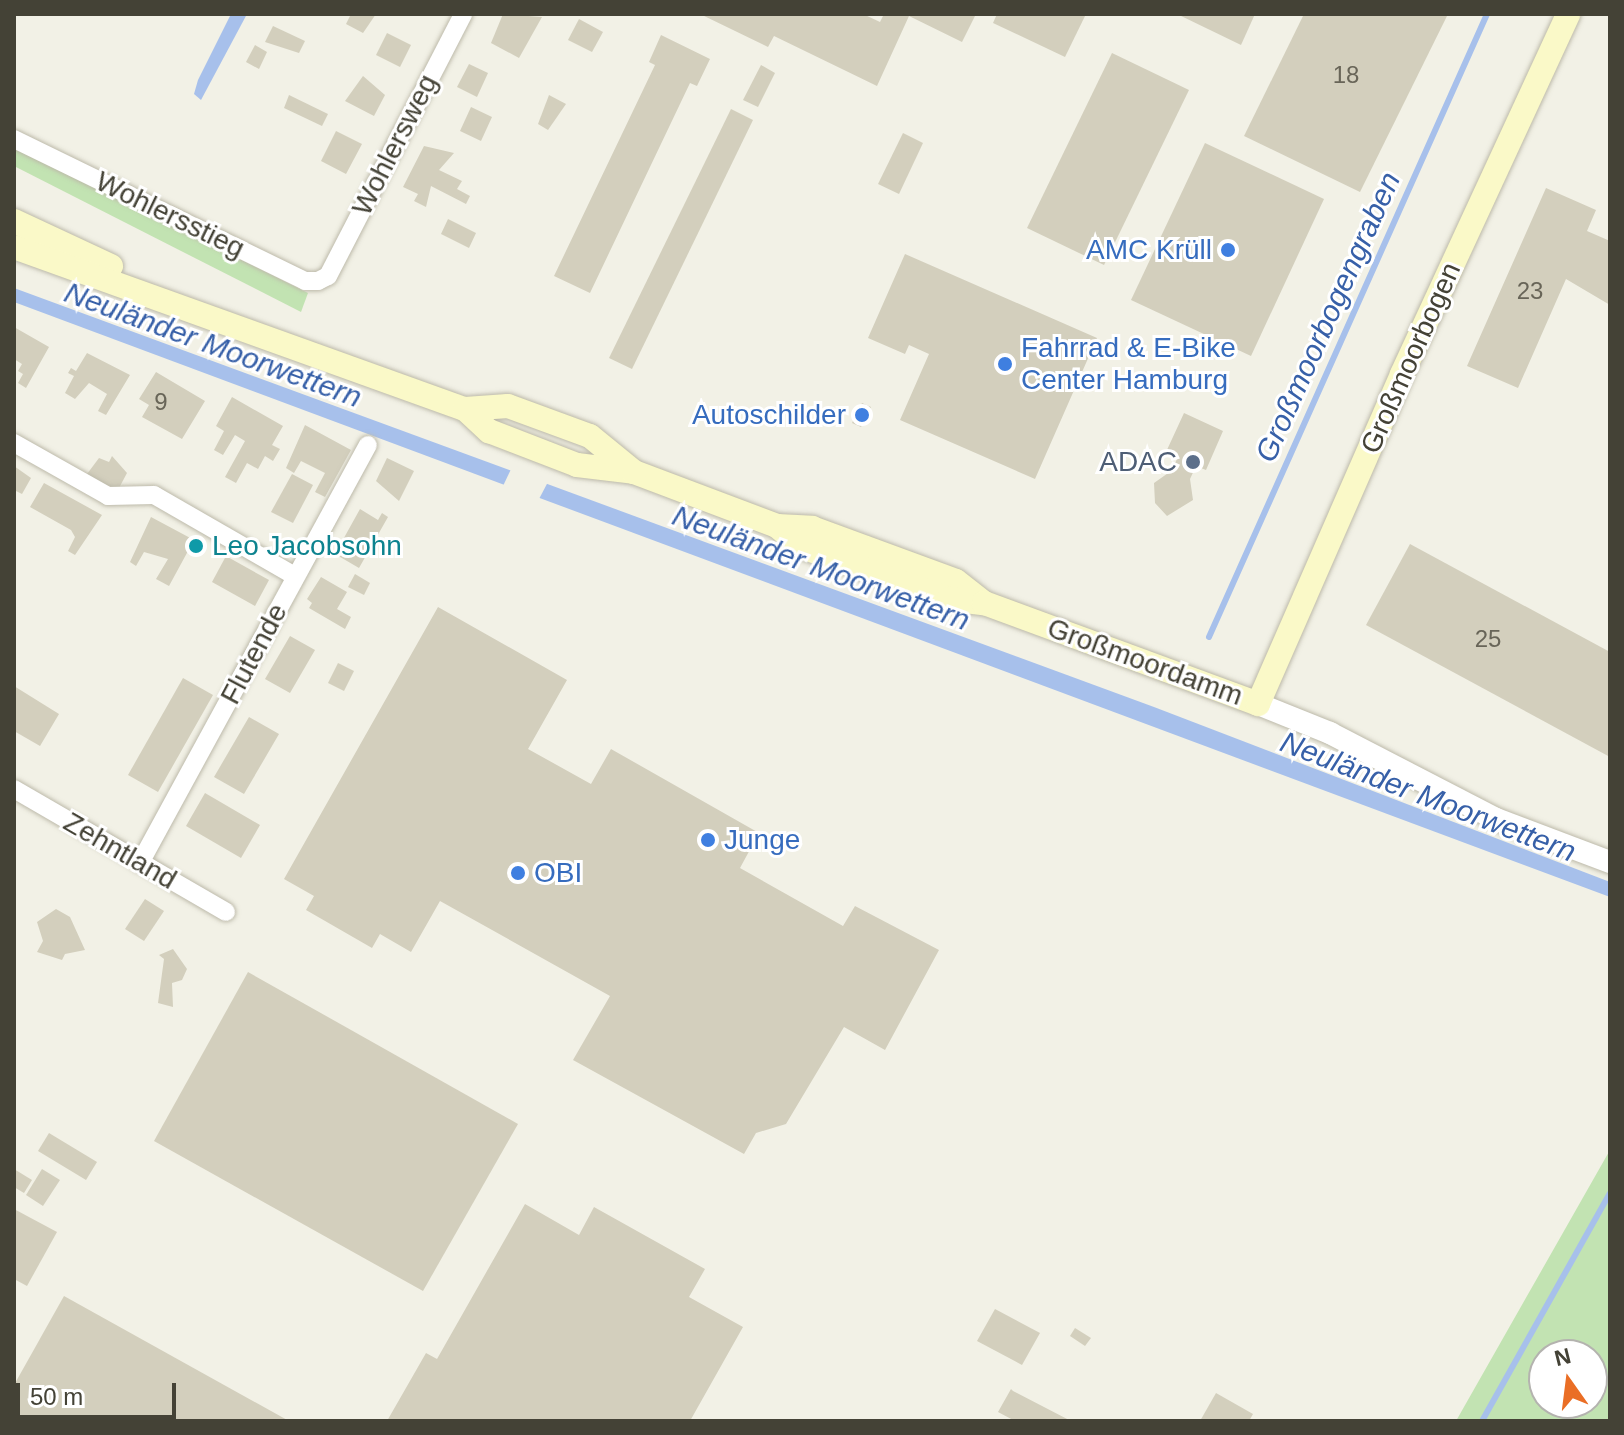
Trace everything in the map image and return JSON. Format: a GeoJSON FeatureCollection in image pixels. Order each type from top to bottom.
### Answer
{"type":"FeatureCollection","features":[{"type":"Feature","properties":{"kind":"main road","name":"Großmoorbogen"},"geometry":{"type":"LineString","coordinates":[[1258,704],[1407,363],[1568,14]]}},
{"type":"Feature","properties":{"kind":"main road","name":"Großmoordamm"},"geometry":{"type":"LineString","coordinates":[[14,221],[245,326]]}},
{"type":"Feature","properties":{"kind":"main road","name":"Großmoordamm"},"geometry":{"type":"LineString","coordinates":[[14,247],[245,326],[465,409],[489,431],[577,465],[634,472],[777,526],[817,552],[949,599],[984,603],[1258,704]]}},
{"type":"Feature","properties":{"kind":"main road","name":"Großmoordamm"},"geometry":{"type":"LineString","coordinates":[[465,409],[508,406],[590,436],[634,472]]}},
{"type":"Feature","properties":{"kind":"main road","name":"Großmoordamm"},"geometry":{"type":"LineString","coordinates":[[777,526],[812,528],[956,581],[984,603]]}},
{"type":"Feature","properties":{"kind":"main road"},"geometry":{"type":"LineString","coordinates":[[817,552],[849,542]]}},
{"type":"Feature","properties":{"kind":"street","name":"Wohlersweg"},"geometry":{"type":"LineString","coordinates":[[328,276],[463,14]]}},
{"type":"Feature","properties":{"kind":"street","name":"Wohlersstieg"},"geometry":{"type":"LineString","coordinates":[[14,139],[305,281],[328,276]]}},
{"type":"Feature","properties":{"kind":"street"},"geometry":{"type":"LineString","coordinates":[[14,443],[108,496],[154,495],[295,576]]}},
{"type":"Feature","properties":{"kind":"street","name":"Flutende"},"geometry":{"type":"LineString","coordinates":[[140,863],[368,445]]}},
{"type":"Feature","properties":{"kind":"street","name":"Großmoordamm"},"geometry":{"type":"LineString","coordinates":[[1258,704],[1330,733],[1496,819],[1610,862]]}},
{"type":"Feature","properties":{"kind":"street","name":"Zehntland"},"geometry":{"type":"LineString","coordinates":[[14,789],[226,912]]}},
{"type":"Feature","properties":{"kind":"green space"},"geometry":{"type":"Polygon","coordinates":[[[14,147],[308,293],[301,312],[14,166],[14,147]]]}},
{"type":"Feature","properties":{"kind":"green space"},"geometry":{"type":"Polygon","coordinates":[[[1610,1150],[1610,1421],[1456,1421],[1610,1150]]]}},
{"type":"Feature","properties":{"kind":"water"},"geometry":{"type":"Polygon","coordinates":[[[231,14],[247,14],[201,100],[194,94],[198,80],[231,14]]]}},
{"type":"Feature","properties":{"kind":"water"},"geometry":{"type":"Polygon","coordinates":[[[14,288],[1154,707],[1610,882],[1610,897],[14,302],[14,288]]]}},
{"type":"Feature","properties":{"kind":"pier"},"geometry":{"type":"Polygon","coordinates":[[[513,465],[549,480],[539,499],[503,486],[513,465]]]}},
{"type":"Feature","properties":{"kind":"building"},"geometry":{"type":"Polygon","coordinates":[[[351,14],[376,14],[363,33],[346,24],[351,14]]]}},
{"type":"Feature","properties":{"kind":"building"},"geometry":{"type":"Polygon","coordinates":[[[503,14],[542,17],[519,58],[491,43],[503,14]]]}},
{"type":"Feature","properties":{"kind":"building"},"geometry":{"type":"Polygon","coordinates":[[[700,14],[863,14],[880,22],[884,14],[976,14],[962,42],[909,16],[877,86],[774,36],[768,47],[700,14]]]}},
{"type":"Feature","properties":{"kind":"building"},"geometry":{"type":"Polygon","coordinates":[[[997,14],[1086,14],[1065,57],[993,23],[997,14]]]}},
{"type":"Feature","properties":{"kind":"building"},"geometry":{"type":"Polygon","coordinates":[[[1177,14],[1255,14],[1241,45],[1177,14]]]}},
{"type":"Feature","properties":{"kind":"building"},"geometry":{"type":"Polygon","coordinates":[[[1304,14],[1448,14],[1360,192],[1244,136],[1304,14]]]}},
{"type":"Feature","properties":{"kind":"building"},"geometry":{"type":"Polygon","coordinates":[[[579,19],[603,32],[592,52],[568,40],[579,19]]]}},
{"type":"Feature","properties":{"kind":"building"},"geometry":{"type":"Polygon","coordinates":[[[273,26],[305,41],[299,53],[265,42],[273,26]]]}},
{"type":"Feature","properties":{"kind":"building"},"geometry":{"type":"Polygon","coordinates":[[[387,33],[411,45],[400,67],[376,55],[387,33]]]}},
{"type":"Feature","properties":{"kind":"building"},"geometry":{"type":"Polygon","coordinates":[[[661,35],[710,59],[697,86],[690,83],[590,293],[554,276],[655,65],[649,62],[661,35]]]}},
{"type":"Feature","properties":{"kind":"building"},"geometry":{"type":"Polygon","coordinates":[[[255,45],[267,52],[259,69],[246,62],[255,45]]]}},
{"type":"Feature","properties":{"kind":"building"},"geometry":{"type":"Polygon","coordinates":[[[1112,53],[1189,90],[1104,265],[1027,228],[1112,53]]]}},
{"type":"Feature","properties":{"kind":"building"},"geometry":{"type":"Polygon","coordinates":[[[469,64],[488,73],[477,97],[457,87],[469,64]]]}},
{"type":"Feature","properties":{"kind":"building"},"geometry":{"type":"Polygon","coordinates":[[[761,65],[775,73],[758,107],[743,100],[761,65]]]}},
{"type":"Feature","properties":{"kind":"building"},"geometry":{"type":"Polygon","coordinates":[[[363,76],[385,95],[374,116],[345,101],[363,76]]]}},
{"type":"Feature","properties":{"kind":"building"},"geometry":{"type":"Polygon","coordinates":[[[289,95],[328,114],[322,126],[284,108],[289,95]]]}},
{"type":"Feature","properties":{"kind":"building"},"geometry":{"type":"Polygon","coordinates":[[[549,95],[566,104],[548,130],[538,124],[549,95]]]}},
{"type":"Feature","properties":{"kind":"building"},"geometry":{"type":"Polygon","coordinates":[[[471,107],[492,117],[481,141],[460,131],[471,107]]]}},
{"type":"Feature","properties":{"kind":"building"},"geometry":{"type":"Polygon","coordinates":[[[731,109],[753,120],[632,369],[609,358],[731,109]]]}},
{"type":"Feature","properties":{"kind":"building"},"geometry":{"type":"Polygon","coordinates":[[[336,131],[362,144],[346,174],[321,161],[336,131]]]}},
{"type":"Feature","properties":{"kind":"building"},"geometry":{"type":"Polygon","coordinates":[[[903,133],[923,143],[899,194],[878,184],[903,133]]]}},
{"type":"Feature","properties":{"kind":"building","name":"AMC Krüll"},"geometry":{"type":"Polygon","coordinates":[[[1205,143],[1324,199],[1251,356],[1131,300],[1205,143]]]}},
{"type":"Feature","properties":{"kind":"building"},"geometry":{"type":"Polygon","coordinates":[[[424,146],[454,153],[439,170],[462,181],[457,189],[470,196],[466,204],[431,186],[426,207],[414,201],[418,194],[403,187],[424,146]]]}},
{"type":"Feature","properties":{"kind":"building"},"geometry":{"type":"Polygon","coordinates":[[[1546,188],[1596,210],[1587,231],[1610,241],[1610,305],[1566,279],[1518,388],[1467,366],[1546,188]]]}},
{"type":"Feature","properties":{"kind":"building"},"geometry":{"type":"Polygon","coordinates":[[[448,219],[476,233],[469,248],[441,234],[448,219]]]}},
{"type":"Feature","properties":{"kind":"building","name":"Fahrrad & E-Bike Center Hamburg"},"geometry":{"type":"Polygon","coordinates":[[[905,254],[1097,338],[1035,479],[900,420],[929,354],[909,345],[905,354],[868,338],[905,254]]]}},
{"type":"Feature","properties":{"kind":"building"},"geometry":{"type":"Polygon","coordinates":[[[14,327],[49,347],[26,388],[18,383],[23,374],[18,371],[22,364],[14,359],[14,327]]]}},
{"type":"Feature","properties":{"kind":"building"},"geometry":{"type":"Polygon","coordinates":[[[87,353],[130,375],[106,415],[98,411],[107,394],[89,383],[75,399],[65,393],[74,376],[68,373],[71,368],[76,371],[87,353]]]}},
{"type":"Feature","properties":{"kind":"building"},"geometry":{"type":"Polygon","coordinates":[[[156,372],[205,401],[182,439],[142,417],[149,405],[139,399],[156,372]]]}},
{"type":"Feature","properties":{"kind":"building"},"geometry":{"type":"Polygon","coordinates":[[[232,397],[283,426],[272,445],[280,449],[273,461],[265,456],[258,469],[247,463],[236,483],[225,477],[245,441],[235,435],[223,455],[214,450],[224,431],[216,426],[232,397]]]}},
{"type":"Feature","properties":{"kind":"building","name":"Autoschilder"},"geometry":{"type":"Polygon","coordinates":[[[862,403],[871,407],[861,427],[852,423],[862,403]]]}},
{"type":"Feature","properties":{"kind":"building","name":"ADAC"},"geometry":{"type":"Polygon","coordinates":[[[1184,413],[1223,431],[1206,470],[1196,466],[1190,479],[1193,500],[1167,516],[1155,503],[1154,483],[1171,471],[1178,457],[1166,452],[1184,413]]]}},
{"type":"Feature","properties":{"kind":"building"},"geometry":{"type":"Polygon","coordinates":[[[305,425],[351,450],[325,497],[315,492],[325,473],[301,461],[294,473],[286,468],[305,425]]]}},
{"type":"Feature","properties":{"kind":"building"},"geometry":{"type":"Polygon","coordinates":[[[112,456],[127,473],[119,488],[111,490],[87,474],[99,458],[109,462],[112,456]]]}},
{"type":"Feature","properties":{"kind":"building"},"geometry":{"type":"Polygon","coordinates":[[[387,458],[414,471],[399,501],[376,481],[387,458]]]}},
{"type":"Feature","properties":{"kind":"building"},"geometry":{"type":"Polygon","coordinates":[[[14,466],[31,478],[22,494],[14,490],[14,466]]]}},
{"type":"Feature","properties":{"kind":"building"},"geometry":{"type":"Polygon","coordinates":[[[292,474],[313,485],[293,523],[271,512],[292,474]]]}},
{"type":"Feature","properties":{"kind":"building"},"geometry":{"type":"Polygon","coordinates":[[[44,483],[102,515],[75,555],[68,551],[75,537],[71,530],[30,507],[44,483]]]}},
{"type":"Feature","properties":{"kind":"building"},"geometry":{"type":"Polygon","coordinates":[[[360,509],[378,520],[382,513],[388,517],[359,568],[335,554],[360,509]]]}},
{"type":"Feature","properties":{"kind":"building"},"geometry":{"type":"Polygon","coordinates":[[[151,517],[194,540],[169,586],[156,579],[168,559],[144,552],[136,566],[130,562],[151,517]]]}},
{"type":"Feature","properties":{"kind":"building"},"geometry":{"type":"Polygon","coordinates":[[[1410,544],[1610,652],[1610,757],[1366,625],[1410,544]]]}},
{"type":"Feature","properties":{"kind":"building"},"geometry":{"type":"Polygon","coordinates":[[[226,556],[269,580],[255,606],[212,582],[226,556]]]}},
{"type":"Feature","properties":{"kind":"building"},"geometry":{"type":"Polygon","coordinates":[[[355,574],[370,583],[364,595],[348,587],[355,574]]]}},
{"type":"Feature","properties":{"kind":"building"},"geometry":{"type":"Polygon","coordinates":[[[321,577],[347,592],[337,609],[351,617],[345,629],[309,608],[312,603],[307,599],[321,577]]]}},
{"type":"Feature","properties":{"kind":"building","name":"OBI"},"geometry":{"type":"Polygon","coordinates":[[[438,607],[567,680],[528,749],[591,784],[611,749],[759,833],[740,868],[843,926],[855,906],[939,950],[885,1050],[844,1027],[786,1124],[756,1133],[744,1154],[573,1060],[610,996],[440,901],[411,952],[380,934],[372,948],[306,910],[314,896],[284,879],[438,607]]]}},
{"type":"Feature","properties":{"kind":"building"},"geometry":{"type":"Polygon","coordinates":[[[290,636],[315,650],[290,693],[265,679],[290,636]]]}},
{"type":"Feature","properties":{"kind":"building"},"geometry":{"type":"Polygon","coordinates":[[[338,663],[354,671],[344,691],[328,683],[338,663]]]}},
{"type":"Feature","properties":{"kind":"building"},"geometry":{"type":"Polygon","coordinates":[[[183,678],[213,695],[158,792],[128,775],[183,678]]]}},
{"type":"Feature","properties":{"kind":"building"},"geometry":{"type":"Polygon","coordinates":[[[14,686],[59,714],[40,746],[14,731],[14,686]]]}},
{"type":"Feature","properties":{"kind":"building"},"geometry":{"type":"Polygon","coordinates":[[[249,717],[279,734],[244,794],[214,777],[249,717]]]}},
{"type":"Feature","properties":{"kind":"building"},"geometry":{"type":"Polygon","coordinates":[[[205,793],[260,825],[241,858],[186,826],[205,793]]]}},
{"type":"Feature","properties":{"kind":"building"},"geometry":{"type":"Polygon","coordinates":[[[145,899],[164,911],[144,941],[125,929],[145,899]]]}},
{"type":"Feature","properties":{"kind":"building"},"geometry":{"type":"Polygon","coordinates":[[[56,909],[70,917],[85,950],[65,954],[62,960],[37,952],[43,941],[37,922],[56,909]]]}},
{"type":"Feature","properties":{"kind":"building"},"geometry":{"type":"Polygon","coordinates":[[[173,949],[187,969],[182,980],[172,983],[173,1007],[158,1003],[164,959],[159,955],[173,949]]]}},
{"type":"Feature","properties":{"kind":"building"},"geometry":{"type":"Polygon","coordinates":[[[248,972],[518,1124],[423,1291],[154,1141],[248,972]]]}},
{"type":"Feature","properties":{"kind":"building"},"geometry":{"type":"Polygon","coordinates":[[[49,1133],[97,1162],[86,1180],[38,1151],[49,1133]]]}},
{"type":"Feature","properties":{"kind":"building"},"geometry":{"type":"Polygon","coordinates":[[[14,1169],[32,1180],[24,1193],[14,1187],[14,1169]]]}},
{"type":"Feature","properties":{"kind":"building"},"geometry":{"type":"Polygon","coordinates":[[[42,1169],[60,1180],[43,1206],[26,1195],[42,1169]]]}},
{"type":"Feature","properties":{"kind":"building"},"geometry":{"type":"Polygon","coordinates":[[[525,1204],[579,1235],[594,1207],[705,1269],[689,1297],[743,1327],[690,1421],[387,1421],[426,1353],[437,1359],[525,1204]]]}},
{"type":"Feature","properties":{"kind":"building"},"geometry":{"type":"Polygon","coordinates":[[[14,1209],[57,1232],[27,1286],[14,1279],[14,1209]]]}},
{"type":"Feature","properties":{"kind":"building"},"geometry":{"type":"Polygon","coordinates":[[[64,1296],[289,1421],[14,1421],[14,1385],[64,1296]]]}},
{"type":"Feature","properties":{"kind":"building"},"geometry":{"type":"Polygon","coordinates":[[[995,1309],[1040,1333],[1022,1365],[977,1341],[995,1309]]]}},
{"type":"Feature","properties":{"kind":"building"},"geometry":{"type":"Polygon","coordinates":[[[1075,1328],[1091,1338],[1085,1346],[1070,1336],[1075,1328]]]}},
{"type":"Feature","properties":{"kind":"building"},"geometry":{"type":"Polygon","coordinates":[[[1011,1389],[1071,1421],[1015,1421],[998,1412],[1011,1389]]]}},
{"type":"Feature","properties":{"kind":"building"},"geometry":{"type":"Polygon","coordinates":[[[1216,1393],[1253,1414],[1249,1421],[1200,1421],[1216,1393]]]}},
{"type":"Feature","properties":{"kind":"waterway","name":"Großmoorbogengraben"},"geometry":{"type":"LineString","coordinates":[[1209,637],[1487,14]]}},
{"type":"Feature","properties":{"kind":"waterway"},"geometry":{"type":"LineString","coordinates":[[1482,1421],[1610,1193]]}},
{"type":"Feature","properties":{"kind":"place","name":"AMC Krüll"},"geometry":{"type":"Point","coordinates":[1228,250]}},
{"type":"Feature","properties":{"kind":"place","name":"Fahrrad & E-Bike Center Hamburg"},"geometry":{"type":"Point","coordinates":[1005,364]}},
{"type":"Feature","properties":{"kind":"place","name":"Autoschilder"},"geometry":{"type":"Point","coordinates":[862,415]}},
{"type":"Feature","properties":{"kind":"place","name":"ADAC"},"geometry":{"type":"Point","coordinates":[1193,462]}},
{"type":"Feature","properties":{"kind":"place","name":"Leo Jacobsohn"},"geometry":{"type":"Point","coordinates":[196,546]}},
{"type":"Feature","properties":{"kind":"place","name":"Junge"},"geometry":{"type":"Point","coordinates":[708,840]}},
{"type":"Feature","properties":{"kind":"place","name":"OBI"},"geometry":{"type":"Point","coordinates":[518,873]}},
{"type":"Feature","properties":{"kind":"water label","name":"Neuländer Moorwettern"},"geometry":{"type":"Point","coordinates":[213,345]}},
{"type":"Feature","properties":{"kind":"water label","name":"Neuländer Moorwettern"},"geometry":{"type":"Point","coordinates":[821,568]}},
{"type":"Feature","properties":{"kind":"water label","name":"Neuländer Moorwettern"},"geometry":{"type":"Point","coordinates":[1428,797]}}]}
